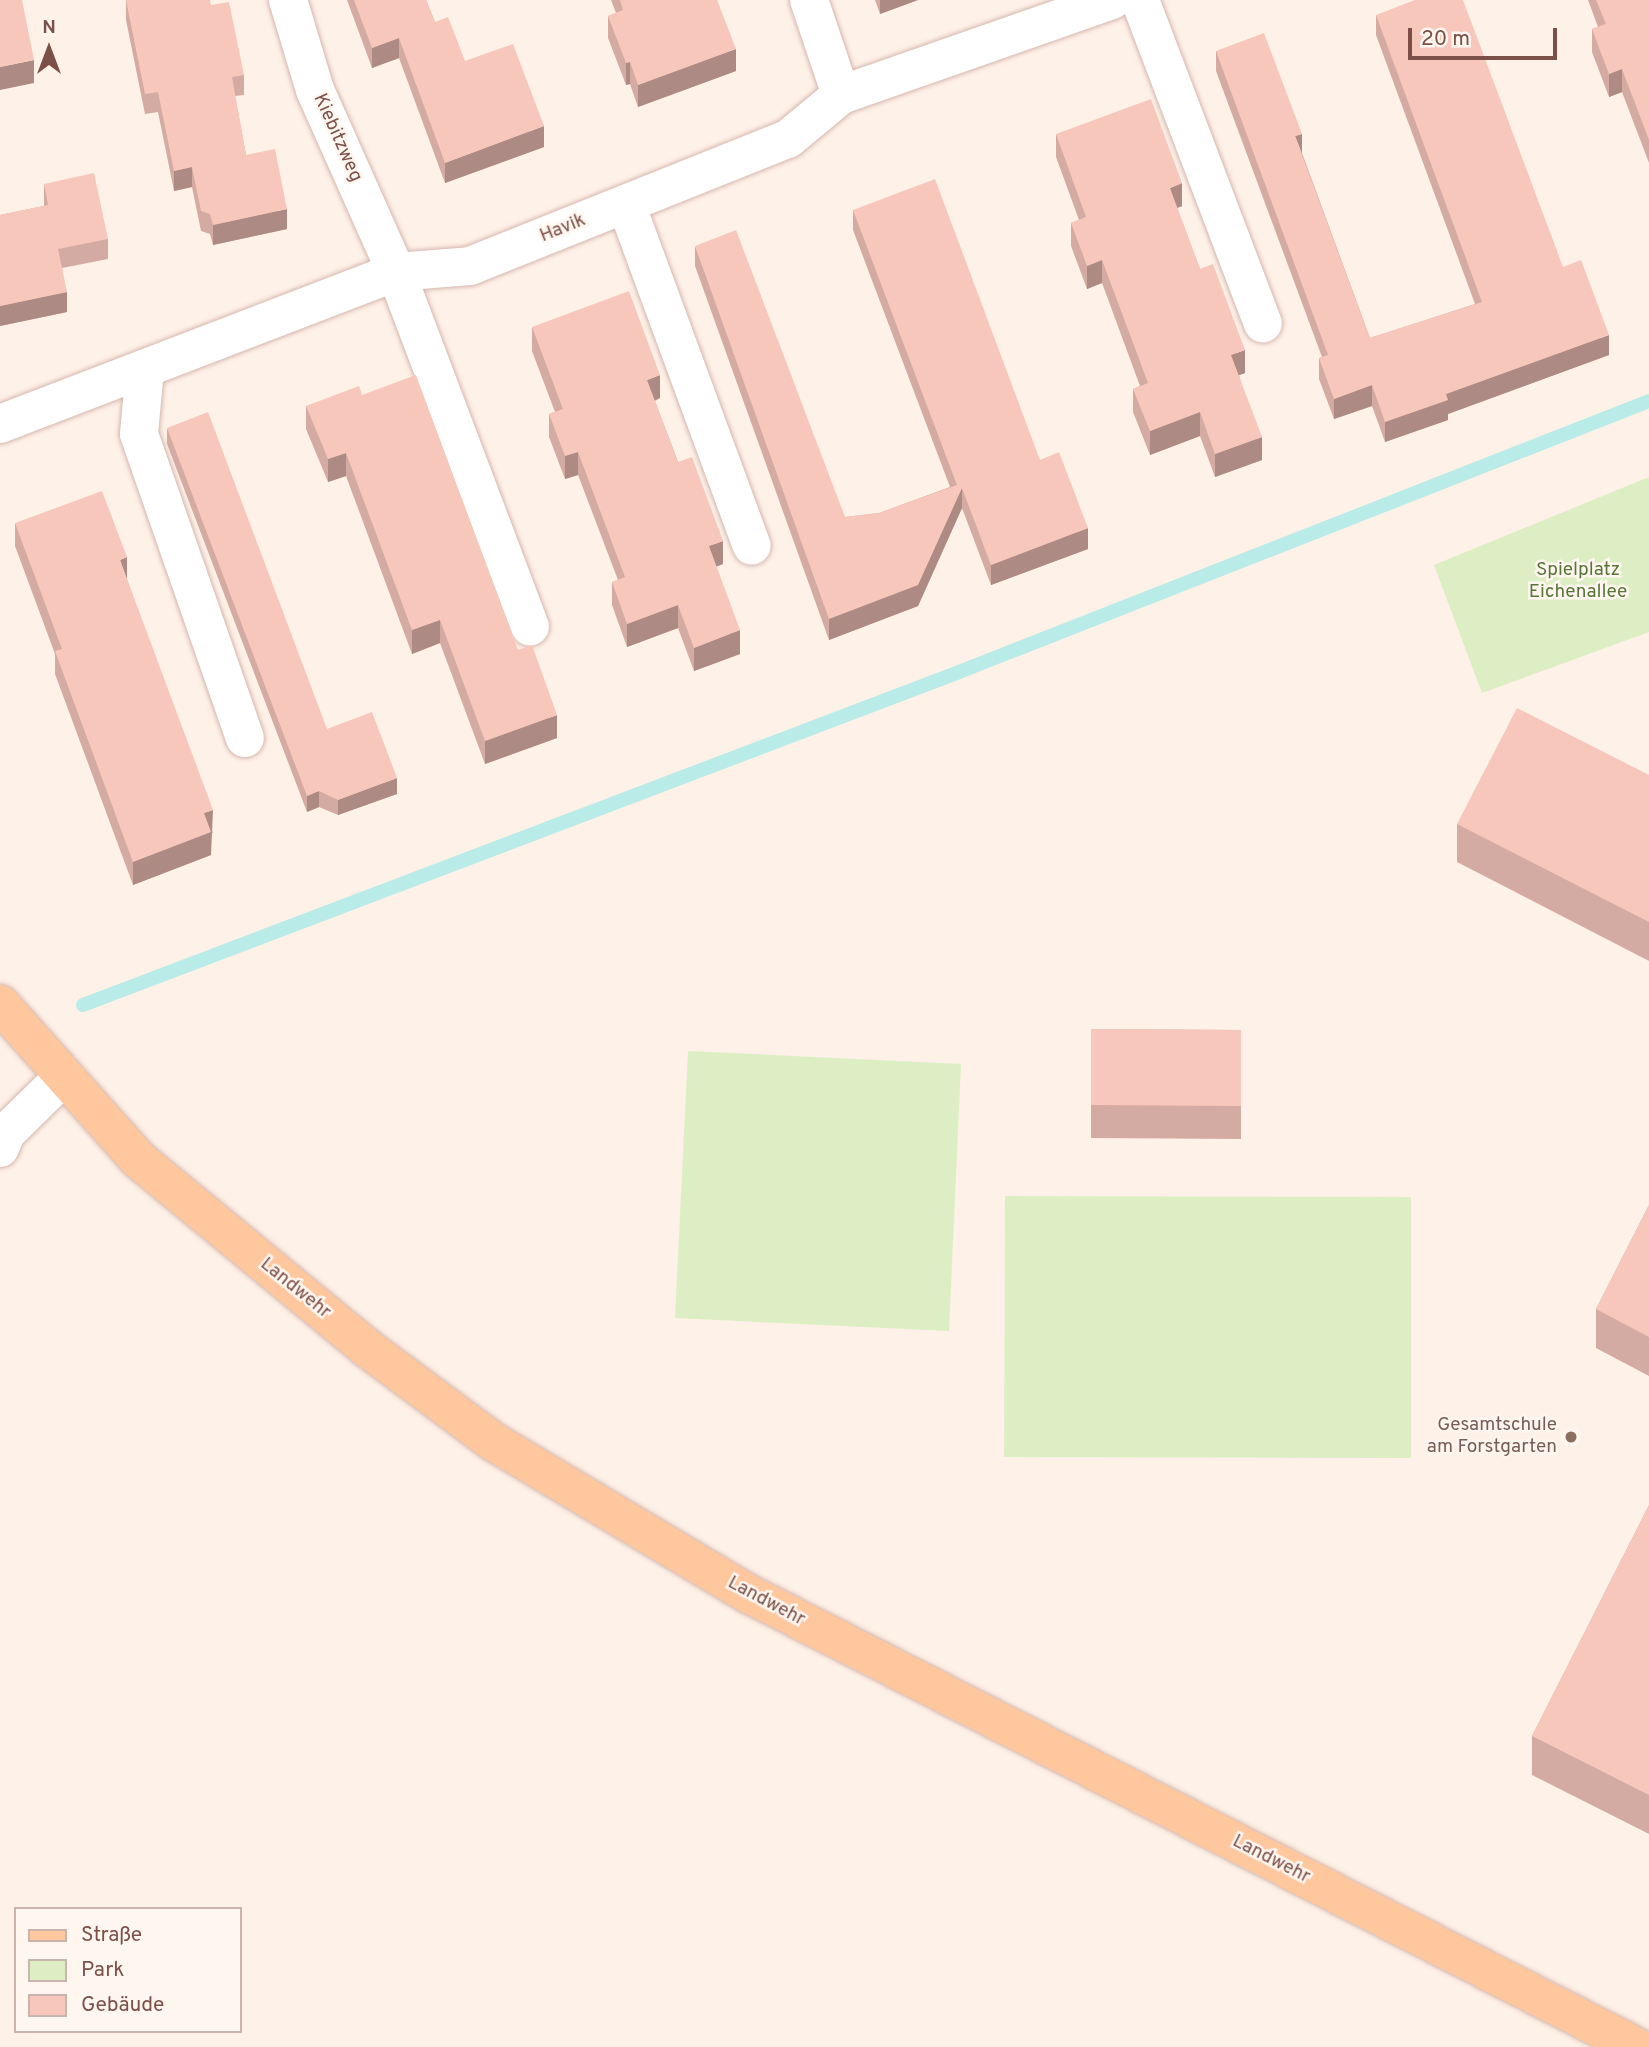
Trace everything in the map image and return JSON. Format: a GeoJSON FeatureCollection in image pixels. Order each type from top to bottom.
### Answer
{"type":"FeatureCollection","features":[{"type":"Feature","properties":{"kind":"main road","name":"Landwehr"},"geometry":{"type":"LineString","coordinates":[[0,1004],[139,1160],[367,1348],[492,1441],[747,1593],[1637,2047]]}},
{"type":"Feature","properties":{"kind":"street","name":"Kiebitzweg"},"geometry":{"type":"LineString","coordinates":[[288,0],[315,90],[396,272],[530,626]]}},
{"type":"Feature","properties":{"kind":"street"},"geometry":{"type":"LineString","coordinates":[[809,0],[841,94]]}},
{"type":"Feature","properties":{"kind":"street","name":"Havik"},"geometry":{"type":"LineString","coordinates":[[0,424],[396,272],[470,266],[788,139],[841,94],[1112,0]]}},
{"type":"Feature","properties":{"kind":"street"},"geometry":{"type":"LineString","coordinates":[[1140,0],[1263,323]]}},
{"type":"Feature","properties":{"kind":"street"},"geometry":{"type":"LineString","coordinates":[[625,204],[752,546]]}},
{"type":"Feature","properties":{"kind":"street"},"geometry":{"type":"LineString","coordinates":[[145,369],[139,434],[245,738]]}},
{"type":"Feature","properties":{"kind":"street"},"geometry":{"type":"LineString","coordinates":[[0,1101],[64,1077]]}},
{"type":"Feature","properties":{"kind":"street"},"geometry":{"type":"LineString","coordinates":[[0,1148],[6,1133],[64,1077]]}},
{"type":"Feature","properties":{"kind":"green space","name":"Spielplatz Eichenallee"},"geometry":{"type":"Polygon","coordinates":[[[1649,477],[1649,632],[1482,693],[1434,565],[1649,477]]]}},
{"type":"Feature","properties":{"kind":"green space"},"geometry":{"type":"Polygon","coordinates":[[[688,1051],[961,1064],[949,1331],[675,1318],[688,1051]]]}},
{"type":"Feature","properties":{"kind":"green space"},"geometry":{"type":"Polygon","coordinates":[[[1005,1196],[1411,1197],[1411,1458],[1004,1457],[1005,1196]]]}},
{"type":"Feature","properties":{"kind":"building"},"geometry":{"type":"Polygon","coordinates":[[[0,0],[22,0],[34,60],[0,67],[0,0]]]}},
{"type":"Feature","properties":{"kind":"building"},"geometry":{"type":"Polygon","coordinates":[[[126,0],[210,0],[211,5],[229,2],[244,75],[232,77],[246,155],[275,149],[287,209],[213,225],[210,214],[201,211],[192,167],[174,171],[158,92],[145,94],[126,0]]]}},
{"type":"Feature","properties":{"kind":"building"},"geometry":{"type":"Polygon","coordinates":[[[354,0],[426,0],[435,22],[448,17],[465,61],[513,44],[544,126],[445,163],[399,38],[372,48],[354,0]]]}},
{"type":"Feature","properties":{"kind":"building"},"geometry":{"type":"Polygon","coordinates":[[[620,0],[717,0],[736,49],[638,85],[630,62],[626,63],[608,16],[623,10],[620,0]]]}},
{"type":"Feature","properties":{"kind":"building"},"geometry":{"type":"Polygon","coordinates":[[[1415,0],[1463,0],[1563,267],[1581,260],[1609,335],[1446,394],[1448,400],[1385,422],[1372,385],[1334,399],[1319,358],[1328,355],[1216,51],[1264,33],[1302,134],[1295,136],[1370,338],[1482,302],[1376,15],[1415,0]]]}},
{"type":"Feature","properties":{"kind":"building"},"geometry":{"type":"Polygon","coordinates":[[[1596,0],[1649,0],[1649,140],[1622,69],[1609,74],[1592,29],[1606,24],[1596,0]]]}},
{"type":"Feature","properties":{"kind":"building"},"geometry":{"type":"Polygon","coordinates":[[[1151,99],[1182,183],[1170,188],[1200,269],[1213,264],[1245,350],[1231,355],[1262,437],[1215,454],[1200,412],[1150,431],[1133,389],[1148,383],[1102,260],[1087,266],[1071,223],[1086,217],[1056,134],[1151,99]]]}},
{"type":"Feature","properties":{"kind":"building"},"geometry":{"type":"Polygon","coordinates":[[[94,173],[108,239],[58,249],[67,292],[0,306],[0,215],[48,205],[44,184],[94,173]]]}},
{"type":"Feature","properties":{"kind":"building"},"geometry":{"type":"Polygon","coordinates":[[[935,179],[1040,460],[1059,452],[1088,528],[991,565],[962,488],[918,585],[829,619],[695,246],[736,230],[845,517],[879,513],[957,485],[853,210],[935,179]]]}},
{"type":"Feature","properties":{"kind":"building"},"geometry":{"type":"Polygon","coordinates":[[[629,291],[660,375],[647,380],[678,462],[692,457],[723,541],[709,546],[740,630],[694,648],[678,605],[627,624],[612,582],[625,577],[578,452],[565,456],[549,414],[563,409],[532,327],[629,291]]]}},
{"type":"Feature","properties":{"kind":"building"},"geometry":{"type":"Polygon","coordinates":[[[416,375],[518,650],[532,645],[557,715],[485,741],[440,620],[412,630],[346,453],[328,459],[306,406],[359,386],[362,395],[416,375]]]}},
{"type":"Feature","properties":{"kind":"building"},"geometry":{"type":"Polygon","coordinates":[[[208,412],[327,729],[372,712],[397,778],[338,800],[319,791],[307,796],[167,428],[208,412]]]}},
{"type":"Feature","properties":{"kind":"building"},"geometry":{"type":"Polygon","coordinates":[[[102,491],[127,557],[120,560],[213,810],[204,813],[211,832],[133,862],[55,651],[62,649],[15,523],[102,491]]]}},
{"type":"Feature","properties":{"kind":"building"},"geometry":{"type":"Polygon","coordinates":[[[1517,708],[1649,775],[1649,922],[1457,824],[1517,708]]]}},
{"type":"Feature","properties":{"kind":"building"},"geometry":{"type":"Polygon","coordinates":[[[1091,1029],[1241,1030],[1241,1106],[1091,1105],[1091,1029]]]}},
{"type":"Feature","properties":{"kind":"building"},"geometry":{"type":"Polygon","coordinates":[[[1649,1205],[1649,1337],[1596,1309],[1649,1205]]]}},
{"type":"Feature","properties":{"kind":"building"},"geometry":{"type":"Polygon","coordinates":[[[1649,1505],[1649,1795],[1532,1736],[1649,1505]]]}},
{"type":"Feature","properties":{"kind":"waterway"},"geometry":{"type":"LineString","coordinates":[[83,1005],[959,672],[1649,401]]}},
{"type":"Feature","properties":{"kind":"place","name":"Gesamtschule am Forstgarten"},"geometry":{"type":"Point","coordinates":[1571,1437]}}]}
